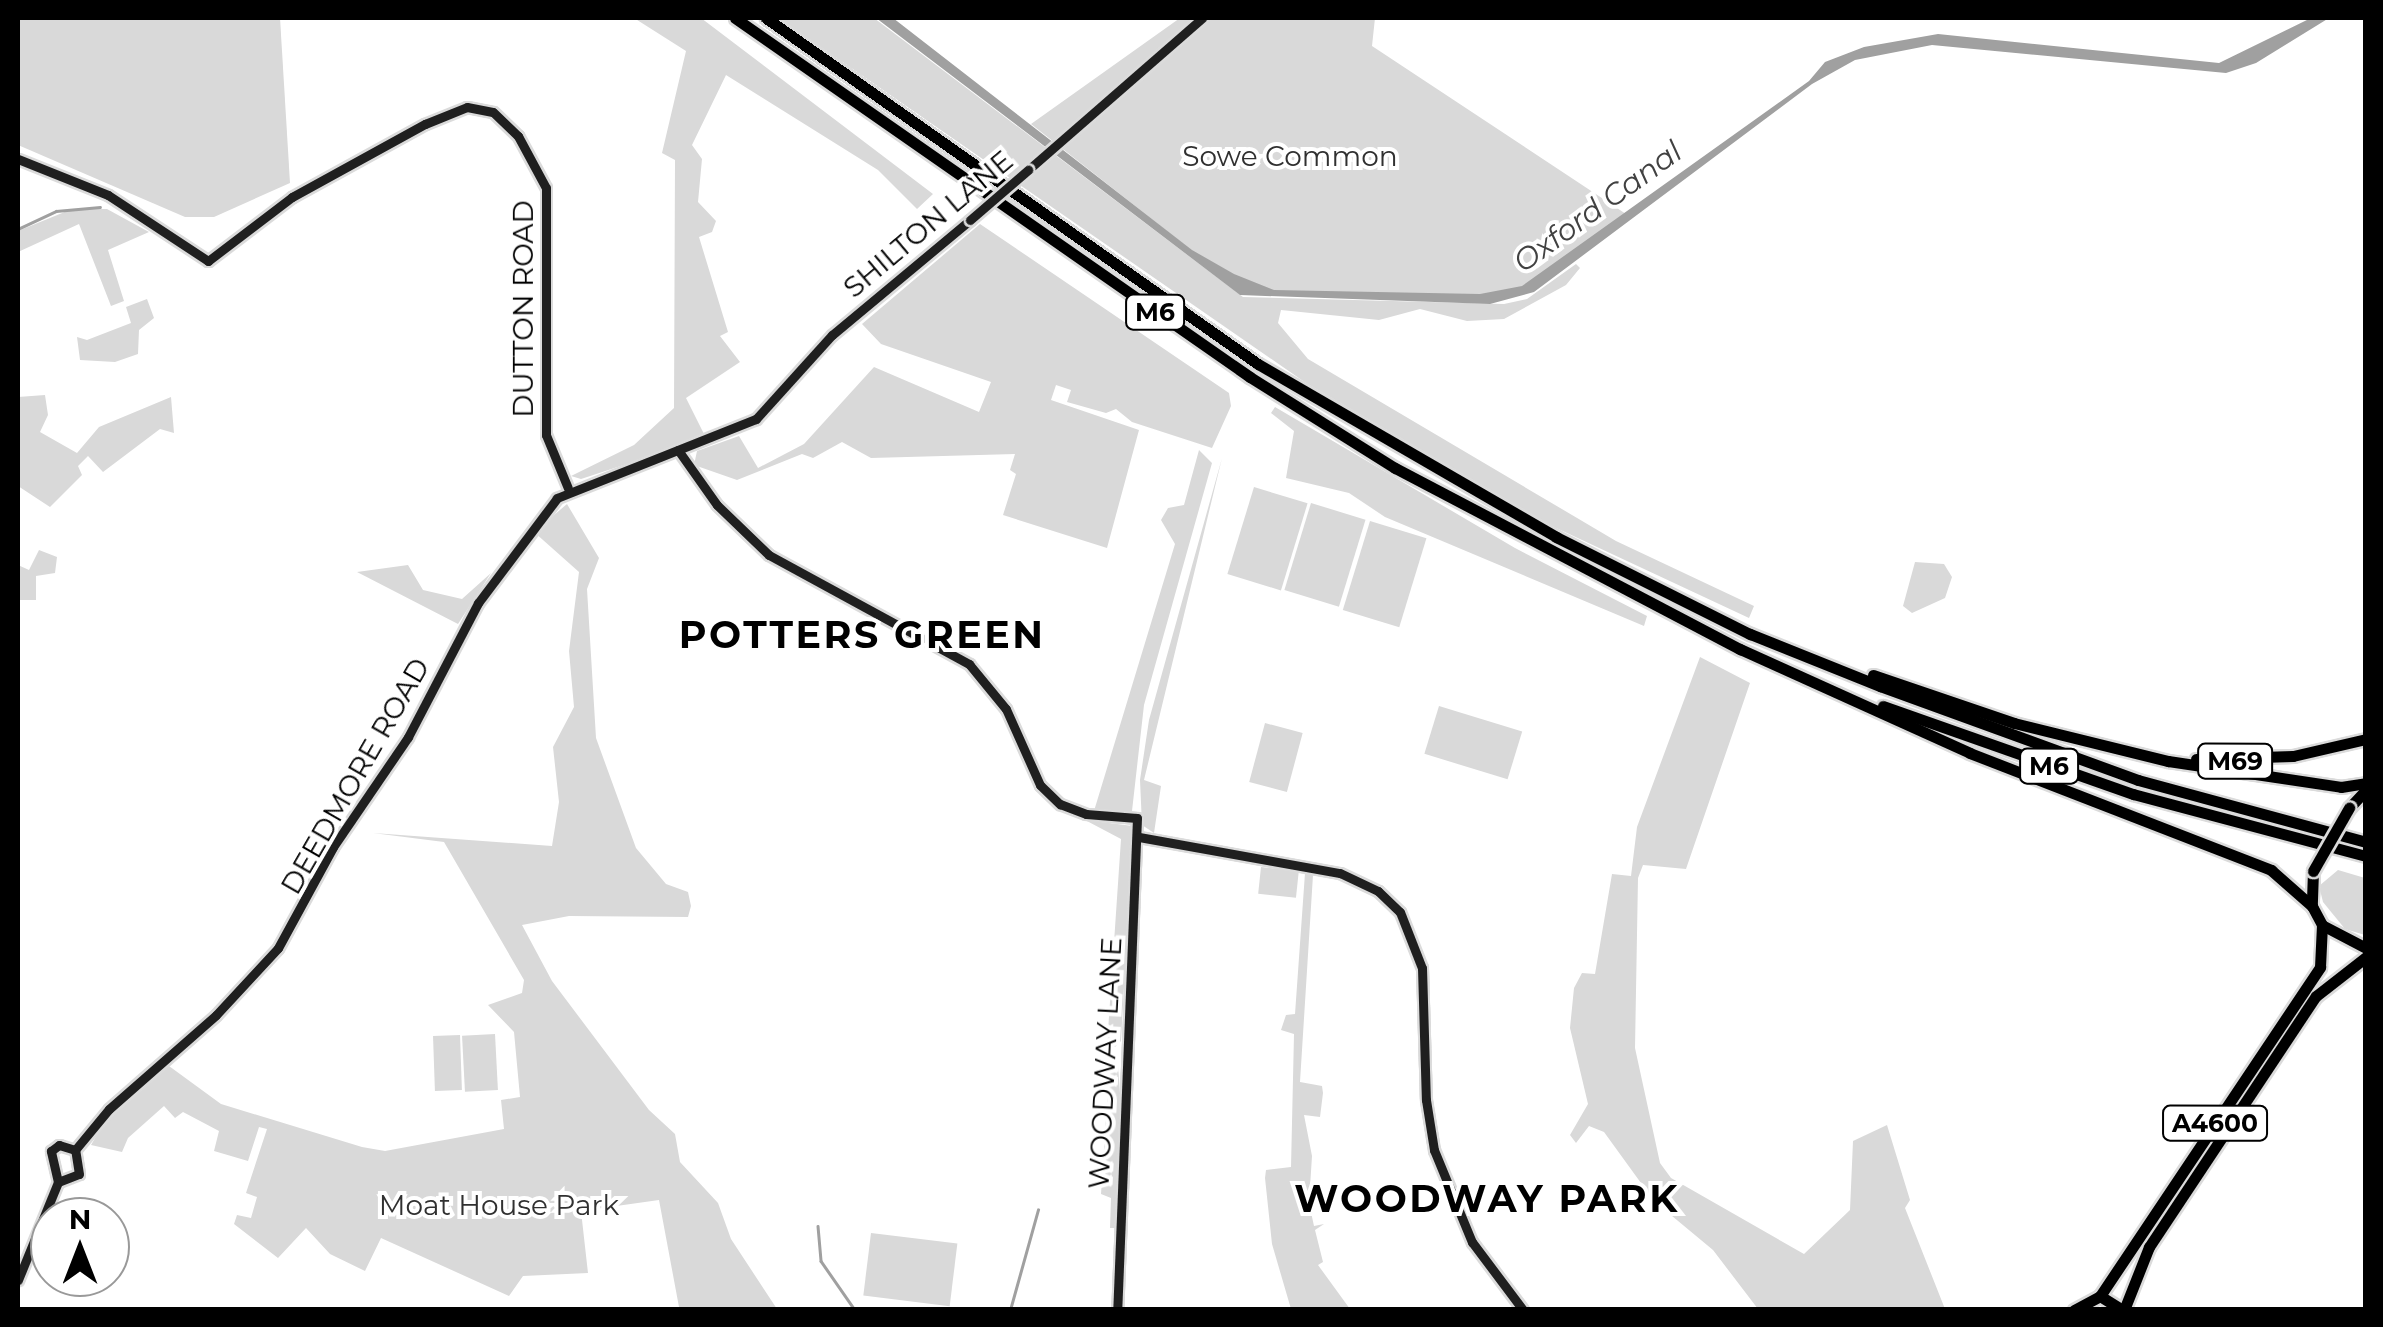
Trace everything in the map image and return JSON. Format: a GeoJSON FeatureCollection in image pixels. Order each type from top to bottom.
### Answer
{"type":"FeatureCollection","features":[{"type":"Feature","properties":{"kind":"highway","name":"M6"},"geometry":{"type":"LineString","coordinates":[[735,18],[1298,407],[1548,553],[1740,650],[2133,794],[2366,856]]}},
{"type":"Feature","properties":{"kind":"highway","name":"M6"},"geometry":{"type":"LineString","coordinates":[[766,18],[1258,364],[1556,537],[1750,634],[2138,780],[2366,842]]}},
{"type":"Feature","properties":{"kind":"highway"},"geometry":{"type":"LineString","coordinates":[[1750,634],[2014,723],[2225,771],[2366,787]]}},
{"type":"Feature","properties":{"kind":"highway"},"geometry":{"type":"LineString","coordinates":[[1740,650],[1970,754],[2271,870],[2312,906],[2322,924],[2366,948]]}},
{"type":"Feature","properties":{"kind":"highway","name":"M69"},"geometry":{"type":"LineString","coordinates":[[2103,744],[2228,761],[2308,754],[2366,739]]}},
{"type":"Feature","properties":{"kind":"highway"},"geometry":{"type":"LineString","coordinates":[[2312,906],[2312,871],[2366,787]]}},
{"type":"Feature","properties":{"kind":"highway","name":"A4600"},"geometry":{"type":"LineString","coordinates":[[2100,1296],[2314,978],[2322,960],[2322,924]]}},
{"type":"Feature","properties":{"kind":"highway","name":"A4600"},"geometry":{"type":"LineString","coordinates":[[2123,1310],[2134,1272],[2316,996],[2366,956]]}},
{"type":"Feature","properties":{"kind":"highway"},"geometry":{"type":"LineString","coordinates":[[2074,1310],[2100,1296],[2123,1310]]}},
{"type":"Feature","properties":{"kind":"street","name":"SHILTON LANE"},"geometry":{"type":"LineString","coordinates":[[678,450],[724,437],[767,410],[832,335],[1202,18]]}},
{"type":"Feature","properties":{"kind":"street","name":"DUTTON ROAD"},"geometry":{"type":"LineString","coordinates":[[18,158],[108,195],[208,261],[292,197],[424,124],[466,108],[500,116],[546,188],[546,435],[568,488]]}},
{"type":"Feature","properties":{"kind":"street"},"geometry":{"type":"LineString","coordinates":[[568,488],[678,450]]}},
{"type":"Feature","properties":{"kind":"street","name":"WOODWAY LANE"},"geometry":{"type":"LineString","coordinates":[[678,450],[718,505],[770,554],[970,664],[1006,710],[1040,785],[1060,804],[1086,814],[1137,818],[1117,1310]]}},
{"type":"Feature","properties":{"kind":"street","name":"DEEDMORE ROAD"},"geometry":{"type":"LineString","coordinates":[[76,1150],[109,1109],[216,1015],[278,948],[333,846],[408,737],[496,575],[568,488]]}},
{"type":"Feature","properties":{"kind":"street"},"geometry":{"type":"LineString","coordinates":[[1139,837],[1340,873],[1378,891],[1400,912],[1422,968],[1426,1106],[1440,1169],[1472,1242],[1523,1310]]}},
{"type":"Feature","properties":{"kind":"street"},"geometry":{"type":"LineString","coordinates":[[18,1280],[58,1182],[50,1151],[60,1145],[76,1150],[80,1174],[58,1182]]}},
{"type":"Feature","properties":{"kind":"green space"},"geometry":{"type":"Polygon","coordinates":[[[18,18],[280,18],[290,183],[214,217],[185,217],[18,145],[18,18]]]}},
{"type":"Feature","properties":{"kind":"green space"},"geometry":{"type":"Polygon","coordinates":[[[634,18],[701,18],[933,194],[917,209],[878,170],[726,75],[692,145],[702,159],[698,202],[716,221],[712,232],[699,237],[728,332],[720,336],[740,362],[686,398],[706,438],[581,479],[571,476],[634,445],[674,408],[675,160],[662,153],[686,51],[634,18]]]}},
{"type":"Feature","properties":{"kind":"green space"},"geometry":{"type":"Polygon","coordinates":[[[779,18],[874,18],[1243,297],[1504,304],[1527,299],[1576,264],[1580,268],[1566,285],[1504,319],[1467,321],[1420,309],[1379,320],[1281,310],[1278,323],[1308,359],[1616,541],[1754,606],[1749,618],[1552,526],[1306,383],[779,18]]]}},
{"type":"Feature","properties":{"kind":"green space","name":"Sowe Common"},"geometry":{"type":"Polygon","coordinates":[[[1180,18],[1375,18],[1372,46],[1629,216],[1516,295],[1287,294],[1228,279],[1031,124],[1180,18]]]}},
{"type":"Feature","properties":{"kind":"green space"},"geometry":{"type":"Polygon","coordinates":[[[72,209],[107,209],[149,232],[108,250],[124,301],[111,306],[79,224],[18,252],[18,231],[72,209]]]}},
{"type":"Feature","properties":{"kind":"green space"},"geometry":{"type":"Polygon","coordinates":[[[980,224],[1229,393],[1231,406],[1212,448],[1132,422],[1116,409],[1106,413],[1067,402],[1071,390],[1056,385],[1051,400],[1139,430],[1107,548],[1003,515],[1016,474],[1010,470],[1015,454],[871,458],[842,442],[813,458],[802,454],[737,480],[694,465],[697,451],[739,436],[758,468],[804,444],[874,367],[979,412],[991,382],[881,344],[862,324],[980,224]]]}},
{"type":"Feature","properties":{"kind":"green space"},"geometry":{"type":"Polygon","coordinates":[[[147,299],[154,318],[139,330],[138,354],[115,362],[80,360],[77,337],[87,340],[131,323],[126,307],[147,299]]]}},
{"type":"Feature","properties":{"kind":"green space"},"geometry":{"type":"Polygon","coordinates":[[[45,395],[48,415],[40,432],[77,453],[99,427],[171,397],[174,433],[160,429],[103,472],[88,456],[78,466],[82,475],[50,507],[18,486],[18,397],[45,395]]]}},
{"type":"Feature","properties":{"kind":"green space"},"geometry":{"type":"Polygon","coordinates":[[[1275,407],[1515,548],[1647,616],[1644,626],[1385,517],[1349,493],[1286,478],[1294,431],[1271,413],[1275,407]]]}},
{"type":"Feature","properties":{"kind":"green space"},"geometry":{"type":"Polygon","coordinates":[[[1199,450],[1212,463],[1144,705],[1132,811],[1094,811],[1175,544],[1161,520],[1168,508],[1184,505],[1199,450]]]}},
{"type":"Feature","properties":{"kind":"green space"},"geometry":{"type":"Polygon","coordinates":[[[1222,458],[1144,780],[1161,786],[1154,833],[1142,825],[1140,780],[1149,720],[1222,458]]]}},
{"type":"Feature","properties":{"kind":"green space"},"geometry":{"type":"Polygon","coordinates":[[[1254,487],[1308,503],[1281,590],[1227,574],[1254,487]]]}},
{"type":"Feature","properties":{"kind":"green space"},"geometry":{"type":"Polygon","coordinates":[[[1311,503],[1366,520],[1339,607],[1284,590],[1311,503]]]}},
{"type":"Feature","properties":{"kind":"green space","name":"Moat House Park"},"geometry":{"type":"Polygon","coordinates":[[[567,504],[599,558],[587,589],[596,738],[636,848],[666,884],[688,892],[691,906],[688,917],[569,916],[522,925],[552,981],[649,1110],[675,1134],[680,1162],[718,1203],[731,1239],[777,1309],[679,1307],[659,1200],[581,1211],[588,1273],[523,1276],[509,1296],[381,1238],[365,1271],[330,1254],[306,1228],[278,1258],[234,1224],[237,1215],[251,1218],[257,1197],[246,1193],[267,1129],[259,1127],[248,1161],[214,1151],[219,1131],[183,1112],[175,1118],[164,1106],[128,1138],[122,1152],[91,1145],[105,1121],[169,1066],[221,1104],[362,1147],[385,1151],[504,1129],[501,1100],[520,1097],[514,1032],[488,1005],[522,993],[524,980],[444,842],[373,833],[552,846],[559,802],[553,747],[574,707],[569,651],[579,572],[534,532],[567,504]]]}},
{"type":"Feature","properties":{"kind":"green space"},"geometry":{"type":"Polygon","coordinates":[[[1370,521],[1426,538],[1399,627],[1343,610],[1370,521]]]}},
{"type":"Feature","properties":{"kind":"green space"},"geometry":{"type":"Polygon","coordinates":[[[39,550],[57,557],[55,573],[36,576],[36,600],[18,600],[18,565],[29,570],[39,550]]]}},
{"type":"Feature","properties":{"kind":"green space"},"geometry":{"type":"Polygon","coordinates":[[[1915,562],[1944,564],[1952,577],[1945,598],[1912,613],[1903,606],[1915,562]]]}},
{"type":"Feature","properties":{"kind":"green space"},"geometry":{"type":"Polygon","coordinates":[[[408,565],[423,590],[462,599],[491,573],[458,624],[357,572],[408,565]]]}},
{"type":"Feature","properties":{"kind":"green space"},"geometry":{"type":"Polygon","coordinates":[[[1700,657],[1750,683],[1686,869],[1643,865],[1638,878],[1635,1048],[1660,1163],[1671,1178],[1804,1254],[1850,1210],[1853,1141],[1887,1125],[1910,1200],[1905,1208],[1945,1309],[1758,1309],[1713,1250],[1654,1201],[1604,1132],[1589,1126],[1576,1143],[1570,1135],[1588,1104],[1570,1028],[1574,988],[1582,973],[1595,974],[1612,874],[1631,876],[1637,827],[1700,657]]]}},
{"type":"Feature","properties":{"kind":"green space"},"geometry":{"type":"Polygon","coordinates":[[[1439,706],[1522,731],[1508,779],[1424,754],[1439,706]]]}},
{"type":"Feature","properties":{"kind":"green space"},"geometry":{"type":"Polygon","coordinates":[[[1265,723],[1303,733],[1287,792],[1249,782],[1265,723]]]}},
{"type":"Feature","properties":{"kind":"green space"},"geometry":{"type":"Polygon","coordinates":[[[1085,820],[1133,826],[1121,1041],[1115,1047],[1107,1046],[1121,839],[1085,820]]]}},
{"type":"Feature","properties":{"kind":"green space"},"geometry":{"type":"Polygon","coordinates":[[[1261,867],[1299,871],[1296,898],[1258,894],[1261,867]]]}},
{"type":"Feature","properties":{"kind":"green space"},"geometry":{"type":"Polygon","coordinates":[[[2338,870],[2365,878],[2365,935],[2345,929],[2323,902],[2319,886],[2338,870]]]}},
{"type":"Feature","properties":{"kind":"green space"},"geometry":{"type":"Polygon","coordinates":[[[1305,873],[1313,875],[1300,1082],[1322,1086],[1323,1093],[1320,1117],[1304,1115],[1312,1156],[1309,1203],[1314,1226],[1324,1224],[1315,1230],[1323,1262],[1318,1265],[1350,1309],[1291,1309],[1272,1244],[1265,1178],[1266,1170],[1291,1167],[1294,1034],[1281,1030],[1286,1015],[1295,1014],[1305,873]]]}},
{"type":"Feature","properties":{"kind":"green space"},"geometry":{"type":"Polygon","coordinates":[[[495,1034],[498,1090],[465,1092],[462,1036],[495,1034]]]}},
{"type":"Feature","properties":{"kind":"green space"},"geometry":{"type":"Polygon","coordinates":[[[460,1035],[462,1090],[435,1091],[433,1036],[460,1035]]]}},
{"type":"Feature","properties":{"kind":"green space"},"geometry":{"type":"Polygon","coordinates":[[[1110,1056],[1118,1065],[1120,1093],[1116,1228],[1110,1228],[1111,1198],[1101,1194],[1110,1056]]]}},
{"type":"Feature","properties":{"kind":"green space"},"geometry":{"type":"Polygon","coordinates":[[[871,1233],[957,1244],[950,1306],[863,1296],[871,1233]]]}},
{"type":"Feature","properties":{"kind":"shaded area"},"geometry":{"type":"Polygon","coordinates":[[[876,18],[893,18],[1192,250],[1234,274],[1274,290],[1480,294],[1522,286],[1809,81],[1825,62],[1864,47],[1938,34],[2219,63],[2311,18],[2329,18],[2256,63],[2226,73],[1932,45],[1855,60],[1812,84],[1534,292],[1490,304],[1240,295],[876,18]]]}},
{"type":"Feature","properties":{"kind":"waterway"},"geometry":{"type":"LineString","coordinates":[[18,229],[56,211],[100,207]]}},
{"type":"Feature","properties":{"kind":"waterway"},"geometry":{"type":"LineString","coordinates":[[1010,1310],[1038,1210]]}},
{"type":"Feature","properties":{"kind":"waterway"},"geometry":{"type":"LineString","coordinates":[[818,1226],[821,1261],[855,1310]]}},
{"type":"Feature","properties":{"kind":"district","name":"POTTERS GREEN"},"geometry":{"type":"Point","coordinates":[862,635]}},
{"type":"Feature","properties":{"kind":"district","name":"WOODWAY PARK"},"geometry":{"type":"Point","coordinates":[1487,1199]}},
{"type":"Feature","properties":{"kind":"water label","name":"Oxford Canal"},"geometry":{"type":"Point","coordinates":[1598,207]}}]}
